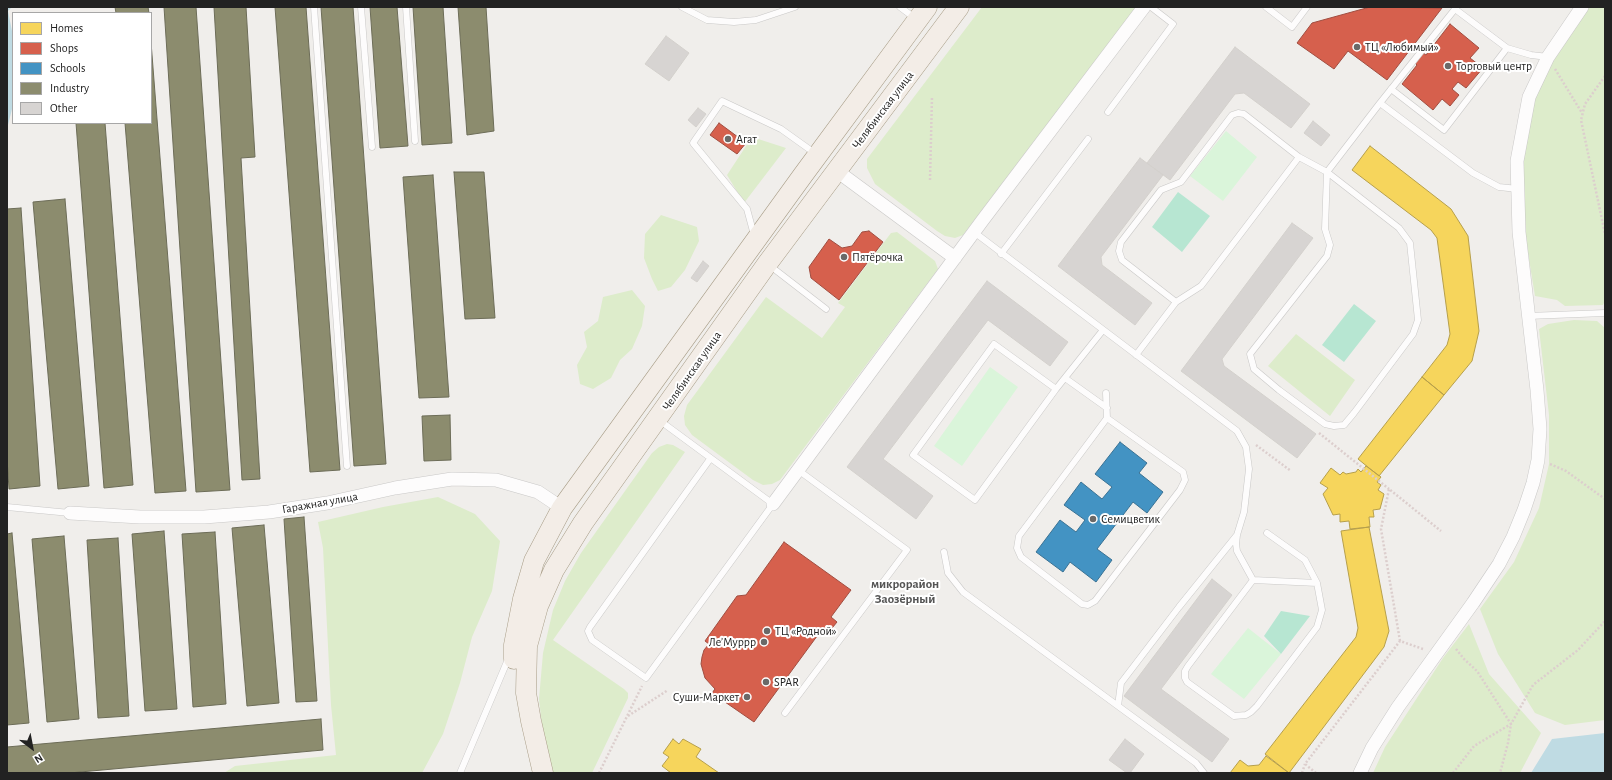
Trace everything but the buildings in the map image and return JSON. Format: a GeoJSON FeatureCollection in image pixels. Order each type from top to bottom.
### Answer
{"type":"FeatureCollection","features":[{"type":"Feature","properties":{"kind":"main road","name":"Челябинская улица"},"geometry":{"type":"LineString","coordinates":[[543,773],[526,693],[527,646],[538,606],[554,570],[583,523],[767,264],[939,36],[959,7]]}},
{"type":"Feature","properties":{"kind":"main road"},"geometry":{"type":"LineString","coordinates":[[922,14],[939,36]]}},
{"type":"Feature","properties":{"kind":"main road","name":"Челябинская улица"},"geometry":{"type":"LineString","coordinates":[[533,773],[521,725],[513,673],[514,644],[523,599],[534,561],[562,508],[755,240],[922,14]]}},
{"type":"Feature","properties":{"kind":"main road"},"geometry":{"type":"LineString","coordinates":[[817,155],[837,171]]}},
{"type":"Feature","properties":{"kind":"main road"},"geometry":{"type":"LineString","coordinates":[[562,508],[583,523]]}},
{"type":"Feature","properties":{"kind":"street"},"geometry":{"type":"LineString","coordinates":[[773,504],[974,232],[1144,7]]}},
{"type":"Feature","properties":{"kind":"street"},"geometry":{"type":"LineString","coordinates":[[1360,773],[1385,727],[1498,564],[1513,537],[1533,483],[1538,460],[1540,429],[1538,398],[1520,239],[1517,161],[1529,97],[1548,57],[1582,7]]}},
{"type":"Feature","properties":{"kind":"street"},"geometry":{"type":"LineString","coordinates":[[837,171],[955,258]]}},
{"type":"Feature","properties":{"kind":"street","name":"Гаражная улица"},"geometry":{"type":"LineString","coordinates":[[70,513],[140,517],[204,517],[269,512],[327,503],[395,488],[452,479],[496,480],[538,492],[562,508]]}},
{"type":"Feature","properties":{"kind":"lane"},"geometry":{"type":"LineString","coordinates":[[314,7],[347,466]]}},
{"type":"Feature","properties":{"kind":"lane"},"geometry":{"type":"LineString","coordinates":[[360,7],[372,148]]}},
{"type":"Feature","properties":{"kind":"lane"},"geometry":{"type":"LineString","coordinates":[[406,7],[415,141]]}},
{"type":"Feature","properties":{"kind":"lane"},"geometry":{"type":"LineString","coordinates":[[682,7],[707,20],[734,22],[756,20],[795,7]]}},
{"type":"Feature","properties":{"kind":"lane"},"geometry":{"type":"LineString","coordinates":[[900,7],[922,14]]}},
{"type":"Feature","properties":{"kind":"lane"},"geometry":{"type":"LineString","coordinates":[[1108,112],[1173,24],[1151,7]]}},
{"type":"Feature","properties":{"kind":"lane"},"geometry":{"type":"LineString","coordinates":[[1268,8],[1292,27],[1307,7]]}},
{"type":"Feature","properties":{"kind":"lane"},"geometry":{"type":"LineString","coordinates":[[1176,302],[1122,260],[1119,251],[1121,242],[1161,190],[1181,182],[1232,115],[1238,113],[1244,114],[1299,157],[1327,172],[1399,228],[1410,243],[1418,320],[1413,334],[1344,425],[1334,426],[1325,424],[1254,369],[1250,354],[1327,256],[1330,244],[1325,229],[1327,172],[1455,9],[1507,48],[1548,57]]}},
{"type":"Feature","properties":{"kind":"lane"},"geometry":{"type":"LineString","coordinates":[[1391,89],[1444,130],[1507,48]]}},
{"type":"Feature","properties":{"kind":"lane"},"geometry":{"type":"LineString","coordinates":[[755,240],[747,209],[693,143],[722,101],[782,129],[817,155]]}},
{"type":"Feature","properties":{"kind":"lane"},"geometry":{"type":"LineString","coordinates":[[1380,103],[1473,173],[1499,187],[1518,189]]}},
{"type":"Feature","properties":{"kind":"lane"},"geometry":{"type":"LineString","coordinates":[[1002,254],[1088,138]]}},
{"type":"Feature","properties":{"kind":"lane"},"geometry":{"type":"LineString","coordinates":[[1136,355],[1176,302],[1201,286],[1299,157]]}},
{"type":"Feature","properties":{"kind":"lane"},"geometry":{"type":"LineString","coordinates":[[974,232],[1236,431],[1246,447],[1249,469],[1244,512],[1237,535],[1236,544],[1237,551],[1253,580]]}},
{"type":"Feature","properties":{"kind":"lane"},"geometry":{"type":"LineString","coordinates":[[767,264],[826,309]]}},
{"type":"Feature","properties":{"kind":"lane"},"geometry":{"type":"LineString","coordinates":[[1528,316],[1605,313]]}},
{"type":"Feature","properties":{"kind":"lane"},"geometry":{"type":"LineString","coordinates":[[1056,389],[994,344],[913,454],[975,500],[1056,389],[1064,378],[1103,330]]}},
{"type":"Feature","properties":{"kind":"lane"},"geometry":{"type":"LineString","coordinates":[[1064,378],[1107,408]]}},
{"type":"Feature","properties":{"kind":"lane"},"geometry":{"type":"LineString","coordinates":[[1106,393],[1107,418],[1019,536],[1017,548],[1021,557],[1082,604],[1088,605],[1095,601],[1180,490],[1185,480],[1183,472],[1107,418]]}},
{"type":"Feature","properties":{"kind":"lane"},"geometry":{"type":"LineString","coordinates":[[657,419],[773,504],[646,678],[592,640],[588,631],[710,459]]}},
{"type":"Feature","properties":{"kind":"lane"},"geometry":{"type":"LineString","coordinates":[[785,713],[907,550],[798,470]]}},
{"type":"Feature","properties":{"kind":"lane"},"geometry":{"type":"LineString","coordinates":[[7,507],[70,513]]}},
{"type":"Feature","properties":{"kind":"lane"},"geometry":{"type":"LineString","coordinates":[[1253,580],[1185,672],[1187,682],[1234,716],[1246,715],[1257,706],[1317,627],[1322,610],[1317,582],[1305,560],[1267,533]]}},
{"type":"Feature","properties":{"kind":"lane"},"geometry":{"type":"LineString","coordinates":[[1118,706],[1121,683],[1179,607],[1237,535]]}},
{"type":"Feature","properties":{"kind":"lane"},"geometry":{"type":"LineString","coordinates":[[944,552],[948,573],[963,592],[1196,763],[1204,773]]}},
{"type":"Feature","properties":{"kind":"lane"},"geometry":{"type":"LineString","coordinates":[[1253,580],[1317,582]]}},
{"type":"Feature","properties":{"kind":"lane"},"geometry":{"type":"LineString","coordinates":[[460,773],[514,644]]}},
{"type":"Feature","properties":{"kind":"path"},"geometry":{"type":"LineString","coordinates":[[1548,57],[1582,114]]}},
{"type":"Feature","properties":{"kind":"path"},"geometry":{"type":"LineString","coordinates":[[1605,76],[1585,104],[1581,120],[1605,234]]}},
{"type":"Feature","properties":{"kind":"path"},"geometry":{"type":"LineString","coordinates":[[930,180],[932,97]]}},
{"type":"Feature","properties":{"kind":"path"},"geometry":{"type":"LineString","coordinates":[[1236,431],[1291,471]]}},
{"type":"Feature","properties":{"kind":"path"},"geometry":{"type":"LineString","coordinates":[[1319,433],[1441,532]]}},
{"type":"Feature","properties":{"kind":"path"},"geometry":{"type":"LineString","coordinates":[[1538,460],[1566,471],[1605,499]]}},
{"type":"Feature","properties":{"kind":"path"},"geometry":{"type":"LineString","coordinates":[[1302,773],[1305,764],[1400,641],[1381,529],[1389,489]]}},
{"type":"Feature","properties":{"kind":"path"},"geometry":{"type":"LineString","coordinates":[[1500,773],[1508,744],[1510,724],[1533,685],[1578,650],[1605,621]]}},
{"type":"Feature","properties":{"kind":"path"},"geometry":{"type":"LineString","coordinates":[[1448,638],[1464,659],[1477,671],[1510,724]]}},
{"type":"Feature","properties":{"kind":"path"},"geometry":{"type":"LineString","coordinates":[[1400,641],[1436,653]]}},
{"type":"Feature","properties":{"kind":"path"},"geometry":{"type":"LineString","coordinates":[[599,773],[646,678]]}},
{"type":"Feature","properties":{"kind":"path"},"geometry":{"type":"LineString","coordinates":[[627,717],[668,690]]}},
{"type":"Feature","properties":{"kind":"path"},"geometry":{"type":"LineString","coordinates":[[1453,773],[1474,746],[1510,724]]}},
{"type":"Feature","properties":{"kind":"path"},"geometry":{"type":"LineString","coordinates":[[1305,764],[1316,773]]}},
{"type":"Feature","properties":{"kind":"green space"},"geometry":{"type":"Polygon","coordinates":[[[982,7],[1136,7],[963,235],[955,238],[945,236],[937,231],[875,184],[867,168],[867,159],[982,7]]]}},
{"type":"Feature","properties":{"kind":"green space"},"geometry":{"type":"Polygon","coordinates":[[[1589,7],[1605,7],[1605,301],[1603,305],[1565,306],[1557,300],[1535,296],[1524,229],[1522,151],[1538,87],[1580,15],[1589,7]]]}},
{"type":"Feature","properties":{"kind":"green space"},"geometry":{"type":"Polygon","coordinates":[[[1226,131],[1257,157],[1223,201],[1190,176],[1226,131]]]}},
{"type":"Feature","properties":{"kind":"green space"},"geometry":{"type":"Polygon","coordinates":[[[752,137],[786,148],[744,203],[727,175],[752,137]]]}},
{"type":"Feature","properties":{"kind":"green space"},"geometry":{"type":"Polygon","coordinates":[[[1178,192],[1210,216],[1182,252],[1152,227],[1178,192]]]}},
{"type":"Feature","properties":{"kind":"green space"},"geometry":{"type":"Polygon","coordinates":[[[661,215],[697,227],[699,241],[685,270],[671,287],[658,291],[644,258],[645,234],[661,215]]]}},
{"type":"Feature","properties":{"kind":"green space"},"geometry":{"type":"Polygon","coordinates":[[[897,232],[935,261],[938,269],[780,480],[772,484],[763,485],[753,480],[692,435],[685,425],[684,416],[687,405],[766,297],[822,338],[845,307],[838,303],[891,233],[897,232]]]}},
{"type":"Feature","properties":{"kind":"green space"},"geometry":{"type":"Polygon","coordinates":[[[632,290],[645,306],[642,326],[632,349],[620,360],[611,378],[593,389],[580,384],[577,365],[587,347],[584,332],[598,321],[603,297],[632,290]]]}},
{"type":"Feature","properties":{"kind":"green space"},"geometry":{"type":"Polygon","coordinates":[[[1354,304],[1376,321],[1344,362],[1322,345],[1354,304]]]}},
{"type":"Feature","properties":{"kind":"green space"},"geometry":{"type":"Polygon","coordinates":[[[1574,320],[1597,321],[1605,328],[1605,720],[1565,725],[1535,713],[1498,654],[1480,609],[1514,562],[1539,508],[1549,464],[1549,415],[1539,329],[1548,324],[1574,320]]]}},
{"type":"Feature","properties":{"kind":"green space"},"geometry":{"type":"Polygon","coordinates":[[[1296,334],[1355,380],[1330,416],[1268,366],[1296,334]]]}},
{"type":"Feature","properties":{"kind":"green space"},"geometry":{"type":"Polygon","coordinates":[[[990,367],[1018,387],[962,466],[934,446],[990,367]]]}},
{"type":"Feature","properties":{"kind":"green space"},"geometry":{"type":"Polygon","coordinates":[[[667,444],[673,445],[685,452],[553,640],[624,689],[628,693],[628,698],[592,773],[552,773],[542,726],[539,699],[543,653],[553,610],[565,581],[581,553],[652,453],[659,447],[667,444]]]}},
{"type":"Feature","properties":{"kind":"green space"},"geometry":{"type":"Polygon","coordinates":[[[438,497],[475,514],[500,541],[492,591],[472,637],[460,683],[443,734],[422,773],[224,773],[235,766],[336,755],[331,705],[323,548],[318,522],[383,507],[438,497]]]}},
{"type":"Feature","properties":{"kind":"green space"},"geometry":{"type":"Polygon","coordinates":[[[1281,611],[1310,616],[1281,654],[1264,636],[1281,611]]]}},
{"type":"Feature","properties":{"kind":"green space"},"geometry":{"type":"Polygon","coordinates":[[[1469,624],[1489,674],[1541,733],[1520,773],[1373,773],[1385,747],[1443,658],[1469,624]]]}},
{"type":"Feature","properties":{"kind":"green space"},"geometry":{"type":"Polygon","coordinates":[[[1248,628],[1281,654],[1244,699],[1211,674],[1248,628]]]}},
{"type":"Feature","properties":{"kind":"water"},"geometry":{"type":"Polygon","coordinates":[[[7,7],[12,7],[8,11],[12,31],[12,109],[7,129],[7,7]]]}},
{"type":"Feature","properties":{"kind":"water"},"geometry":{"type":"Polygon","coordinates":[[[1605,733],[1605,773],[1531,773],[1552,739],[1605,733]]]}},
{"type":"Feature","properties":{"kind":"place","name":"ТЦ «Любимый»"},"geometry":{"type":"Point","coordinates":[1357,47]}},
{"type":"Feature","properties":{"kind":"place","name":"Торговый центр"},"geometry":{"type":"Point","coordinates":[1448,66]}},
{"type":"Feature","properties":{"kind":"place","name":"Агат"},"geometry":{"type":"Point","coordinates":[728,139]}},
{"type":"Feature","properties":{"kind":"place","name":"Пятёрочка"},"geometry":{"type":"Point","coordinates":[844,257]}},
{"type":"Feature","properties":{"kind":"place","name":"Семицветик"},"geometry":{"type":"Point","coordinates":[1093,519]}},
{"type":"Feature","properties":{"kind":"place","name":"ТЦ «Родной»"},"geometry":{"type":"Point","coordinates":[767,631]}},
{"type":"Feature","properties":{"kind":"place","name":"Ле’Муррр"},"geometry":{"type":"Point","coordinates":[764,642]}},
{"type":"Feature","properties":{"kind":"place","name":"SPAR"},"geometry":{"type":"Point","coordinates":[766,682]}},
{"type":"Feature","properties":{"kind":"place","name":"Суши-Маркет"},"geometry":{"type":"Point","coordinates":[747,697]}},
{"type":"Feature","properties":{"kind":"district","name":"микрорайон Заозёрный"},"geometry":{"type":"Point","coordinates":[905,592]}}]}
